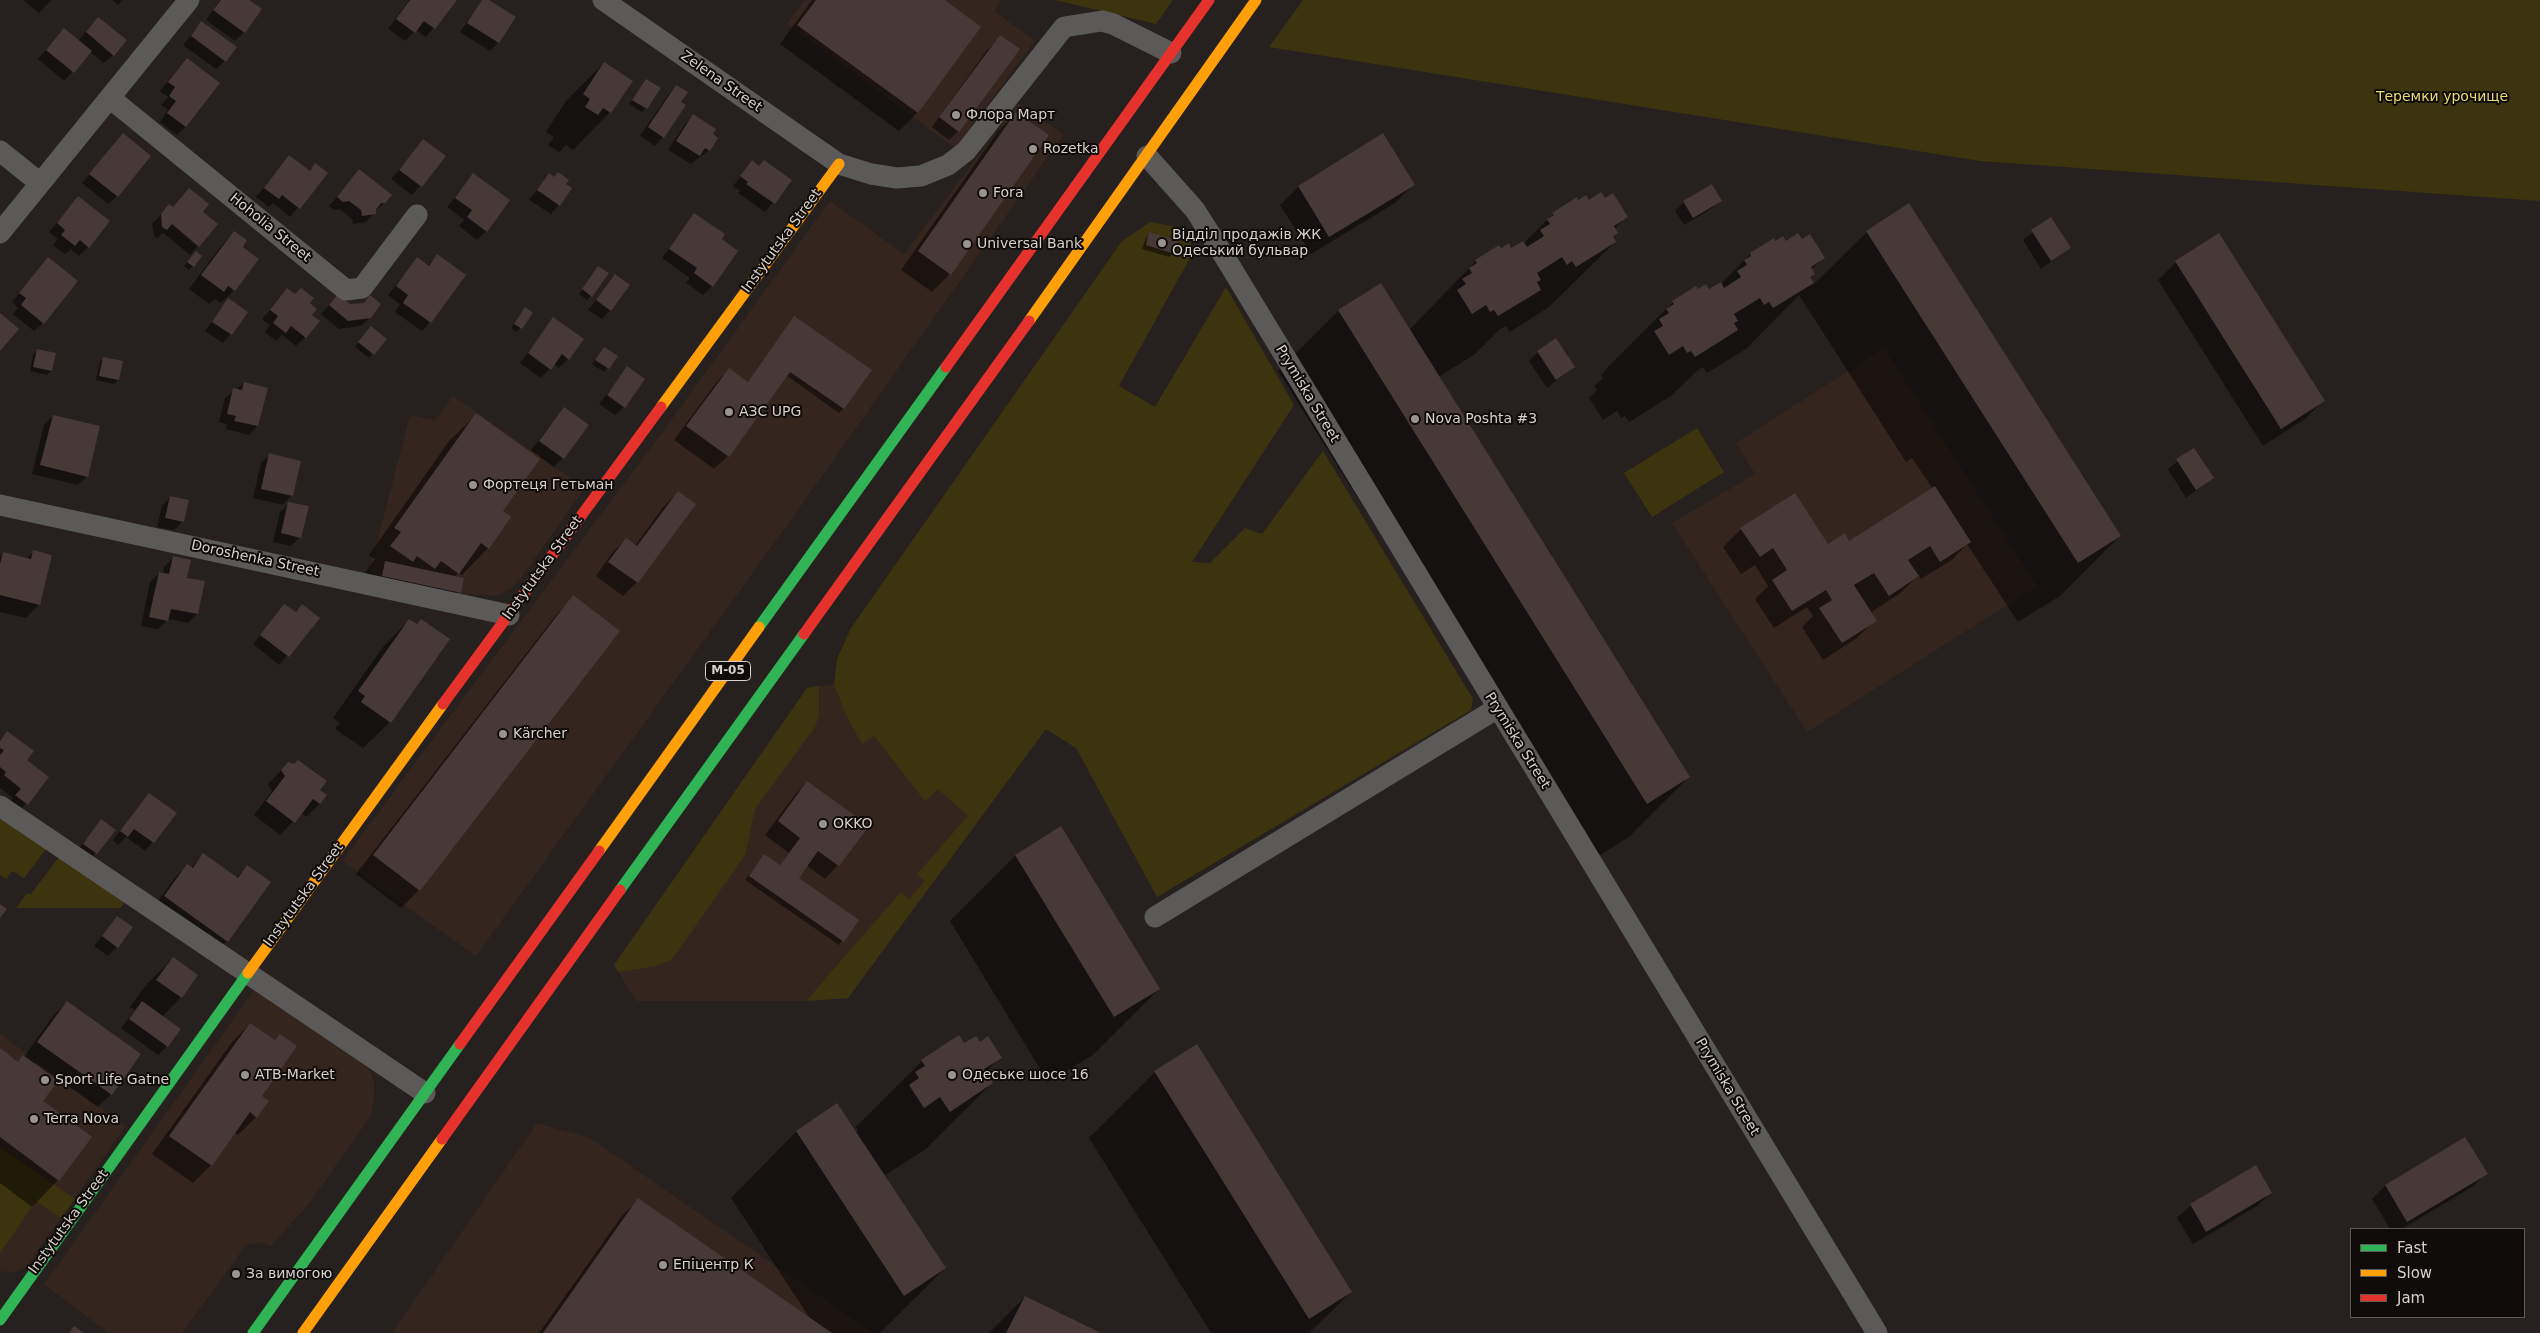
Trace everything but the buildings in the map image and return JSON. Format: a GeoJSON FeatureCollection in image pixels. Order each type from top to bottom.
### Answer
{"type":"FeatureCollection","features":[{"type":"Feature","properties":{"kind":"main road","name":"М-05"},"geometry":{"type":"LineString","coordinates":[[303,1333],[1147,156],[1256,0]]}},
{"type":"Feature","properties":{"kind":"main road","name":"М-05"},"geometry":{"type":"LineString","coordinates":[[253,1333],[1206,4]]}},
{"type":"Feature","properties":{"kind":"main road","name":"Instytutska Street"},"geometry":{"type":"LineString","coordinates":[[0,1320],[7,1295],[247,972],[839,164]]}},
{"type":"Feature","properties":{"kind":"street"},"geometry":{"type":"LineString","coordinates":[[0,233],[189,0]]}},
{"type":"Feature","properties":{"kind":"street","name":"Zelena Street"},"geometry":{"type":"LineString","coordinates":[[603,0],[839,164],[871,174],[897,178],[922,176],[948,165],[966,151],[1064,27],[1102,21],[1113,24],[1171,53]]}},
{"type":"Feature","properties":{"kind":"street","name":"Hoholia Street"},"geometry":{"type":"LineString","coordinates":[[110,98],[346,290],[362,288],[417,215]]}},
{"type":"Feature","properties":{"kind":"street"},"geometry":{"type":"LineString","coordinates":[[0,151],[40,184]]}},
{"type":"Feature","properties":{"kind":"street","name":"Prymiska Street"},"geometry":{"type":"LineString","coordinates":[[1147,156],[1170,180],[1201,219],[1496,709],[1877,1333]]}},
{"type":"Feature","properties":{"kind":"street","name":"Doroshenka Street"},"geometry":{"type":"LineString","coordinates":[[0,505],[509,614]]}},
{"type":"Feature","properties":{"kind":"street"},"geometry":{"type":"LineString","coordinates":[[1155,917],[1496,709]]}},
{"type":"Feature","properties":{"kind":"street"},"geometry":{"type":"LineString","coordinates":[[0,806],[425,1093]]}},
{"type":"Feature","properties":{"kind":"shaded area"},"geometry":{"type":"Polygon","coordinates":[[[805,0],[1002,0],[994,11],[1035,41],[955,148],[787,24],[805,0]]]}},
{"type":"Feature","properties":{"kind":"shaded area"},"geometry":{"type":"Polygon","coordinates":[[[1018,104],[1064,134],[795,514],[476,956],[342,861],[669,423],[830,201],[904,254],[1018,104]]]}},
{"type":"Feature","properties":{"kind":"shaded area"},"geometry":{"type":"Polygon","coordinates":[[[1884,348],[2037,586],[1807,732],[1672,523],[1755,474],[1736,443],[1884,348]]]}},
{"type":"Feature","properties":{"kind":"shaded area"},"geometry":{"type":"Polygon","coordinates":[[[453,396],[585,488],[521,578],[510,589],[497,596],[465,594],[369,573],[410,415],[435,420],[453,396]]]}},
{"type":"Feature","properties":{"kind":"shaded area"},"geometry":{"type":"Polygon","coordinates":[[[834,684],[852,711],[985,812],[848,998],[806,1001],[636,1001],[614,965],[807,688],[834,684]]]}},
{"type":"Feature","properties":{"kind":"shaded area"},"geometry":{"type":"Polygon","coordinates":[[[257,986],[368,1066],[374,1081],[374,1099],[370,1117],[308,1205],[270,1247],[262,1242],[246,1245],[182,1333],[108,1333],[44,1284],[257,986]]]}},
{"type":"Feature","properties":{"kind":"shaded area"},"geometry":{"type":"Polygon","coordinates":[[[0,1034],[126,1126],[26,1267],[13,1273],[0,1271],[0,1034]]]}},
{"type":"Feature","properties":{"kind":"shaded area"},"geometry":{"type":"Polygon","coordinates":[[[537,1123],[590,1138],[873,1333],[392,1333],[537,1123]]]}},
{"type":"Feature","properties":{"kind":"green space"},"geometry":{"type":"Polygon","coordinates":[[[1055,0],[1173,0],[1156,24],[1055,0]]]}},
{"type":"Feature","properties":{"kind":"green space","name":"Теремки урочище"},"geometry":{"type":"Polygon","coordinates":[[[1303,0],[2540,0],[2540,201],[1980,161],[1269,47],[1303,0]]]}},
{"type":"Feature","properties":{"kind":"green space"},"geometry":{"type":"Polygon","coordinates":[[[1150,222],[1177,227],[1195,249],[1119,386],[1155,407],[1226,287],[1294,405],[1192,562],[1210,563],[1245,528],[1262,534],[1323,451],[1473,699],[1471,710],[1157,897],[1076,748],[1046,729],[848,998],[806,1001],[901,892],[909,899],[925,881],[917,874],[968,816],[938,789],[925,801],[874,736],[862,744],[846,715],[834,684],[837,659],[851,628],[1122,241],[1150,222]]]}},
{"type":"Feature","properties":{"kind":"green space"},"geometry":{"type":"Polygon","coordinates":[[[1697,428],[1724,472],[1652,517],[1624,473],[1697,428]]]}},
{"type":"Feature","properties":{"kind":"green space"},"geometry":{"type":"Polygon","coordinates":[[[819,686],[819,716],[815,727],[755,809],[745,855],[683,944],[671,960],[656,966],[618,972],[614,965],[807,688],[819,686]]]}},
{"type":"Feature","properties":{"kind":"green space"},"geometry":{"type":"Polygon","coordinates":[[[0,816],[47,848],[24,878],[12,871],[6,879],[0,875],[0,816]]]}},
{"type":"Feature","properties":{"kind":"green space"},"geometry":{"type":"Polygon","coordinates":[[[59,857],[125,902],[120,908],[16,908],[26,894],[31,894],[59,857]]]}},
{"type":"Feature","properties":{"kind":"green space"},"geometry":{"type":"Polygon","coordinates":[[[0,1147],[75,1199],[61,1218],[36,1201],[0,1253],[0,1147]]]}},
{"type":"Feature","properties":{"kind":"traffic: fast"},"geometry":{"type":"LineString","coordinates":[[759,627],[946,367]]}},
{"type":"Feature","properties":{"kind":"traffic: fast"},"geometry":{"type":"LineString","coordinates":[[620,890],[804,634]]}},
{"type":"Feature","properties":{"kind":"traffic: fast"},"geometry":{"type":"LineString","coordinates":[[0,1320],[248,973]]}},
{"type":"Feature","properties":{"kind":"traffic: fast"},"geometry":{"type":"LineString","coordinates":[[253,1333],[460,1044]]}},
{"type":"Feature","properties":{"kind":"traffic: slow"},"geometry":{"type":"LineString","coordinates":[[1029,321],[1256,0]]}},
{"type":"Feature","properties":{"kind":"traffic: slow"},"geometry":{"type":"LineString","coordinates":[[661,407],[839,164]]}},
{"type":"Feature","properties":{"kind":"traffic: slow"},"geometry":{"type":"LineString","coordinates":[[599,851],[759,627]]}},
{"type":"Feature","properties":{"kind":"traffic: slow"},"geometry":{"type":"LineString","coordinates":[[248,973],[443,704]]}},
{"type":"Feature","properties":{"kind":"traffic: slow"},"geometry":{"type":"LineString","coordinates":[[303,1333],[442,1139]]}},
{"type":"Feature","properties":{"kind":"traffic: jam"},"geometry":{"type":"LineString","coordinates":[[946,367],[1209,0]]}},
{"type":"Feature","properties":{"kind":"traffic: jam"},"geometry":{"type":"LineString","coordinates":[[804,634],[1029,321]]}},
{"type":"Feature","properties":{"kind":"traffic: jam"},"geometry":{"type":"LineString","coordinates":[[443,704],[661,407]]}},
{"type":"Feature","properties":{"kind":"traffic: jam"},"geometry":{"type":"LineString","coordinates":[[460,1044],[599,851]]}},
{"type":"Feature","properties":{"kind":"traffic: jam"},"geometry":{"type":"LineString","coordinates":[[442,1139],[620,890]]}},
{"type":"Feature","properties":{"kind":"place","name":"Флора Март"},"geometry":{"type":"Point","coordinates":[956,115]}},
{"type":"Feature","properties":{"kind":"place","name":"Rozetka"},"geometry":{"type":"Point","coordinates":[1033,149]}},
{"type":"Feature","properties":{"kind":"place","name":"Fora"},"geometry":{"type":"Point","coordinates":[983,193]}},
{"type":"Feature","properties":{"kind":"place","name":"Відділ продажів ЖК Одеський бульвар"},"geometry":{"type":"Point","coordinates":[1162,243]}},
{"type":"Feature","properties":{"kind":"place","name":"Universal Bank"},"geometry":{"type":"Point","coordinates":[967,244]}},
{"type":"Feature","properties":{"kind":"place","name":"АЗС UPG"},"geometry":{"type":"Point","coordinates":[729,412]}},
{"type":"Feature","properties":{"kind":"place","name":"Nova Poshta #3"},"geometry":{"type":"Point","coordinates":[1415,419]}},
{"type":"Feature","properties":{"kind":"place","name":"Фортеця Гетьман"},"geometry":{"type":"Point","coordinates":[473,485]}},
{"type":"Feature","properties":{"kind":"place","name":"Kärcher"},"geometry":{"type":"Point","coordinates":[503,734]}},
{"type":"Feature","properties":{"kind":"place","name":"OKKO"},"geometry":{"type":"Point","coordinates":[823,824]}},
{"type":"Feature","properties":{"kind":"place","name":"ATB-Market"},"geometry":{"type":"Point","coordinates":[245,1075]}},
{"type":"Feature","properties":{"kind":"place","name":"Одеське шосе 16"},"geometry":{"type":"Point","coordinates":[952,1075]}},
{"type":"Feature","properties":{"kind":"place","name":"Sport Life Gatne"},"geometry":{"type":"Point","coordinates":[45,1080]}},
{"type":"Feature","properties":{"kind":"place","name":"Terra Nova"},"geometry":{"type":"Point","coordinates":[34,1119]}},
{"type":"Feature","properties":{"kind":"place","name":"Епіцентр К"},"geometry":{"type":"Point","coordinates":[663,1265]}},
{"type":"Feature","properties":{"kind":"place","name":"За вимогою"},"geometry":{"type":"Point","coordinates":[236,1274]}}]}
